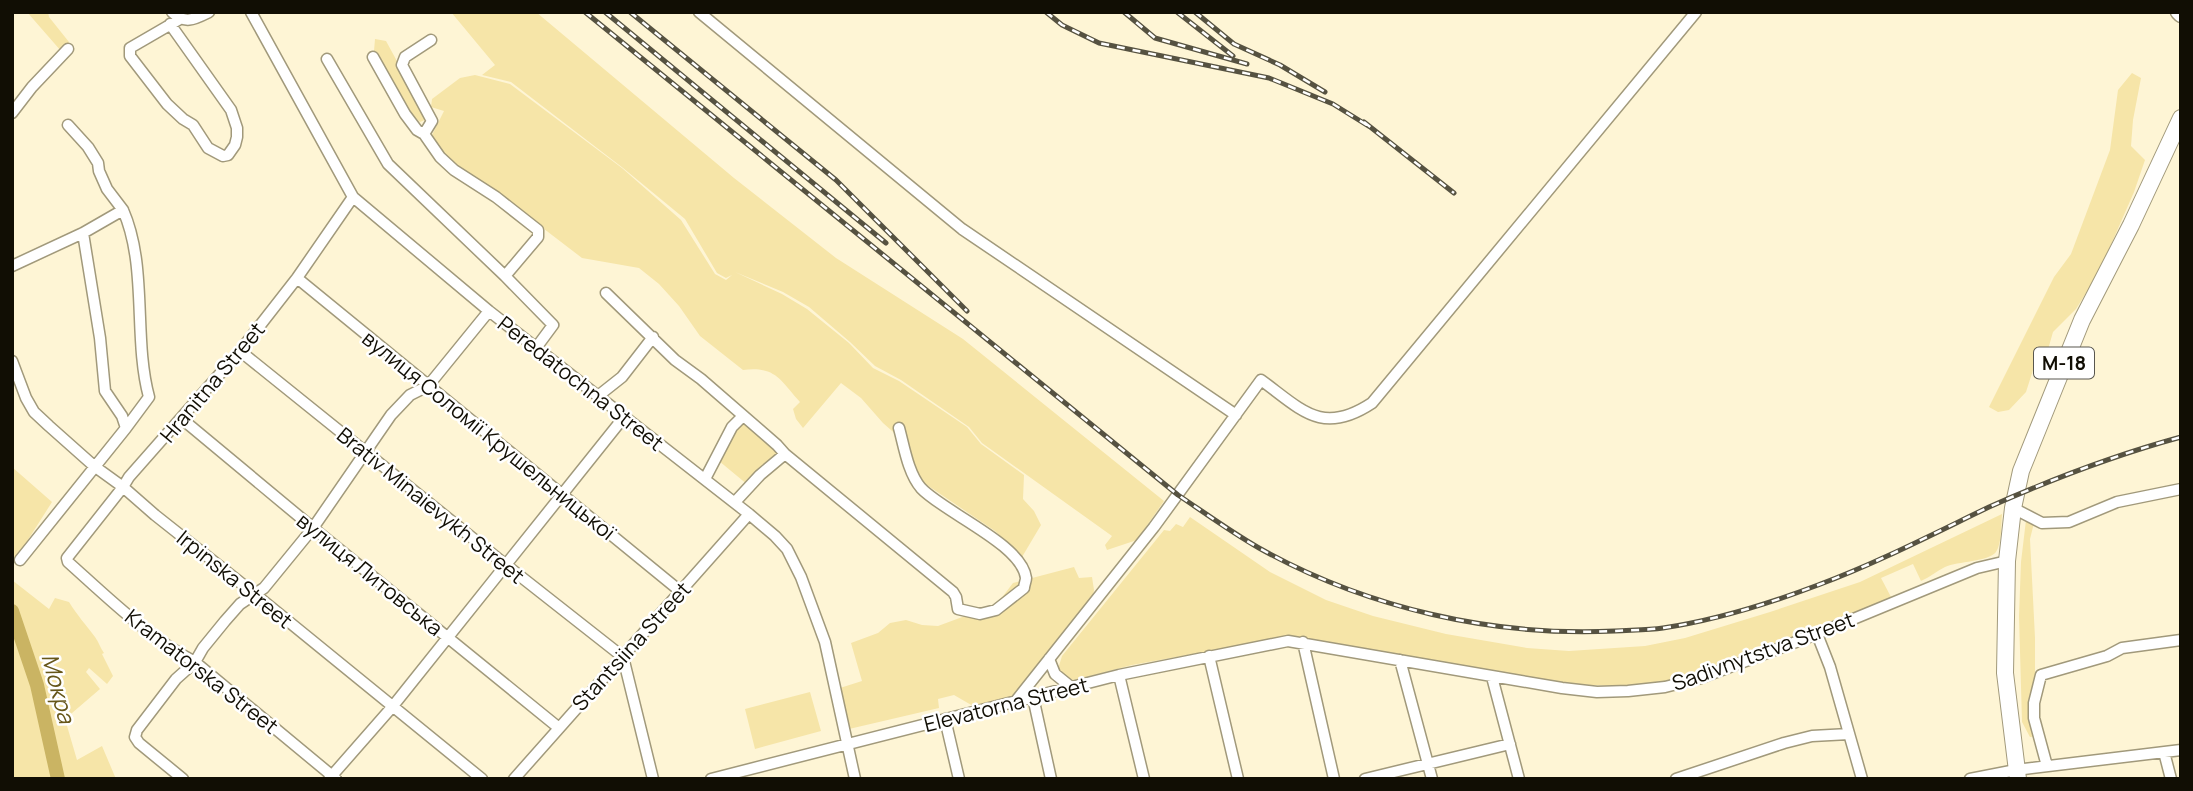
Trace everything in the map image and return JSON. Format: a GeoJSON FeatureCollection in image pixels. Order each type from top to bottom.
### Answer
{"type":"FeatureCollection","features":[{"type":"Feature","properties":{"kind":"highway","name":"М-18"},"geometry":{"type":"LineString","coordinates":[[2017,774],[2005,673],[2007,561],[2013,508],[2023,467],[2082,320],[2131,225],[2181,118]]}},
{"type":"Feature","properties":{"kind":"street"},"geometry":{"type":"LineString","coordinates":[[174,18],[230,110],[237,128],[237,137],[229,155],[223,156],[208,148],[193,125],[166,104],[130,57],[130,48],[174,18],[191,21],[209,12]]}},
{"type":"Feature","properties":{"kind":"street","name":"Peredatochna Street"},"geometry":{"type":"LineString","coordinates":[[251,12],[354,197],[489,311],[735,502],[787,549],[825,642],[855,779]]}},
{"type":"Feature","properties":{"kind":"street"},"geometry":{"type":"LineString","coordinates":[[699,12],[962,229],[1236,415]]}},
{"type":"Feature","properties":{"kind":"street"},"geometry":{"type":"LineString","coordinates":[[1015,702],[1154,527],[1261,380],[1311,416],[1331,419],[1359,412],[1372,402],[1696,12]]}},
{"type":"Feature","properties":{"kind":"street"},"geometry":{"type":"LineString","coordinates":[[424,134],[432,121],[402,65],[402,60],[431,40]]}},
{"type":"Feature","properties":{"kind":"street"},"geometry":{"type":"LineString","coordinates":[[12,113],[68,49]]}},
{"type":"Feature","properties":{"kind":"street"},"geometry":{"type":"LineString","coordinates":[[373,57],[405,114],[417,130],[424,134],[440,157],[538,230],[538,237],[505,276]]}},
{"type":"Feature","properties":{"kind":"street"},"geometry":{"type":"LineString","coordinates":[[327,59],[388,164],[553,325],[536,348]]}},
{"type":"Feature","properties":{"kind":"street"},"geometry":{"type":"LineString","coordinates":[[20,561],[149,397],[143,368],[138,283],[130,229],[123,210],[107,189],[98,163],[68,125]]}},
{"type":"Feature","properties":{"kind":"street","name":"Hranitna Street"},"geometry":{"type":"LineString","coordinates":[[68,562],[68,554],[129,477],[183,419],[240,351],[297,278],[354,197]]}},
{"type":"Feature","properties":{"kind":"street"},"geometry":{"type":"LineString","coordinates":[[12,266],[83,233],[123,210]]}},
{"type":"Feature","properties":{"kind":"street"},"geometry":{"type":"LineString","coordinates":[[83,233],[100,338],[105,391],[122,416],[125,428]]}},
{"type":"Feature","properties":{"kind":"street","name":"вулиця Соломії Крушельницької"},"geometry":{"type":"LineString","coordinates":[[297,278],[680,591]]}},
{"type":"Feature","properties":{"kind":"street"},"geometry":{"type":"LineString","coordinates":[[606,293],[675,360],[953,592],[958,609],[980,614],[996,610],[1024,588],[1026,578],[1022,568],[996,540],[921,488],[913,475],[899,428]]}},
{"type":"Feature","properties":{"kind":"street"},"geometry":{"type":"LineString","coordinates":[[183,779],[139,743],[135,737],[137,730],[176,679],[195,662],[225,621],[240,604],[264,588],[313,528],[400,404],[410,395],[428,386],[489,311]]}},
{"type":"Feature","properties":{"kind":"street"},"geometry":{"type":"LineString","coordinates":[[598,396],[622,377],[653,337]]}},
{"type":"Feature","properties":{"kind":"street","name":"Brativ Minaievykh Street"},"geometry":{"type":"LineString","coordinates":[[240,351],[623,657]]}},
{"type":"Feature","properties":{"kind":"street","name":"Irpinska Street"},"geometry":{"type":"LineString","coordinates":[[12,361],[34,412],[94,466],[482,779]]}},
{"type":"Feature","properties":{"kind":"street"},"geometry":{"type":"LineString","coordinates":[[705,479],[732,427],[743,416]]}},
{"type":"Feature","properties":{"kind":"street"},"geometry":{"type":"LineString","coordinates":[[333,778],[624,417]]}},
{"type":"Feature","properties":{"kind":"street","name":"вулиця Литовська"},"geometry":{"type":"LineString","coordinates":[[183,419],[447,638],[559,727]]}},
{"type":"Feature","properties":{"kind":"street"},"geometry":{"type":"LineString","coordinates":[[735,502],[760,475],[785,454]]}},
{"type":"Feature","properties":{"kind":"street"},"geometry":{"type":"LineString","coordinates":[[2013,508],[2042,523],[2069,522],[2117,502],[2181,489]]}},
{"type":"Feature","properties":{"kind":"street","name":"Stantsiina Street"},"geometry":{"type":"LineString","coordinates":[[514,779],[749,514]]}},
{"type":"Feature","properties":{"kind":"street","name":"Sadivnytstva Street"},"geometry":{"type":"LineString","coordinates":[[1303,642],[1492,677],[1597,692],[1665,687],[1701,678],[1978,568],[2007,561]]}},
{"type":"Feature","properties":{"kind":"street","name":"Kramatorska Street"},"geometry":{"type":"LineString","coordinates":[[68,562],[177,653],[195,662],[333,778]]}},
{"type":"Feature","properties":{"kind":"street"},"geometry":{"type":"LineString","coordinates":[[1817,634],[1830,667],[1863,779]]}},
{"type":"Feature","properties":{"kind":"street"},"geometry":{"type":"LineString","coordinates":[[2047,766],[2034,718],[2034,703],[2041,675],[2097,660],[2122,648],[2181,640]]}},
{"type":"Feature","properties":{"kind":"street","name":"Elevatorna Street"},"geometry":{"type":"LineString","coordinates":[[711,779],[748,774],[847,744],[1119,675],[1288,641],[1303,642]]}},
{"type":"Feature","properties":{"kind":"street"},"geometry":{"type":"LineString","coordinates":[[1303,642],[1334,779]]}},
{"type":"Feature","properties":{"kind":"street"},"geometry":{"type":"LineString","coordinates":[[1209,656],[1238,779]]}},
{"type":"Feature","properties":{"kind":"street"},"geometry":{"type":"LineString","coordinates":[[623,657],[653,779]]}},
{"type":"Feature","properties":{"kind":"street"},"geometry":{"type":"LineString","coordinates":[[1049,659],[1055,674],[1071,687]]}},
{"type":"Feature","properties":{"kind":"street"},"geometry":{"type":"LineString","coordinates":[[1400,660],[1432,779]]}},
{"type":"Feature","properties":{"kind":"street"},"geometry":{"type":"LineString","coordinates":[[1119,675],[1144,779]]}},
{"type":"Feature","properties":{"kind":"street"},"geometry":{"type":"LineString","coordinates":[[1492,677],[1519,779]]}},
{"type":"Feature","properties":{"kind":"street"},"geometry":{"type":"LineString","coordinates":[[1033,697],[1051,779]]}},
{"type":"Feature","properties":{"kind":"street"},"geometry":{"type":"LineString","coordinates":[[945,719],[959,779]]}},
{"type":"Feature","properties":{"kind":"street"},"geometry":{"type":"LineString","coordinates":[[1676,779],[1784,743],[1812,736],[1849,734]]}},
{"type":"Feature","properties":{"kind":"street"},"geometry":{"type":"LineString","coordinates":[[1365,779],[1510,744]]}},
{"type":"Feature","properties":{"kind":"street"},"geometry":{"type":"LineString","coordinates":[[1970,779],[2017,774],[2047,766],[2181,750]]}},
{"type":"Feature","properties":{"kind":"street"},"geometry":{"type":"LineString","coordinates":[[2164,752],[2171,779]]}},
{"type":"Feature","properties":{"kind":"shaded area"},"geometry":{"type":"Polygon","coordinates":[[[27,12],[48,12],[69,42],[61,51],[27,12]]]}},
{"type":"Feature","properties":{"kind":"shaded area"},"geometry":{"type":"Polygon","coordinates":[[[451,12],[536,12],[734,178],[836,258],[963,339],[1164,501],[1137,540],[1107,550],[1105,545],[1112,536],[982,443],[969,427],[901,380],[875,366],[809,307],[783,292],[735,272],[807,309],[849,343],[873,368],[899,381],[967,427],[981,444],[1024,475],[1023,499],[1034,511],[1041,525],[1022,557],[995,531],[924,483],[905,464],[900,438],[861,398],[841,383],[803,428],[793,409],[800,402],[782,381],[763,370],[743,370],[700,336],[679,306],[659,284],[639,268],[582,258],[459,169],[437,147],[432,135],[444,111],[431,107],[432,99],[460,78],[475,75],[510,84],[622,168],[681,220],[715,274],[726,280],[732,275],[726,278],[717,273],[685,219],[623,168],[511,82],[482,75],[495,65],[451,12]]]}},
{"type":"Feature","properties":{"kind":"shaded area"},"geometry":{"type":"Polygon","coordinates":[[[375,39],[386,41],[422,107],[425,120],[420,122],[407,110],[374,51],[375,39]]]}},
{"type":"Feature","properties":{"kind":"shaded area"},"geometry":{"type":"Polygon","coordinates":[[[2132,73],[2141,78],[2131,146],[2145,160],[2134,192],[2099,272],[2076,309],[2053,332],[2047,353],[2033,370],[2026,392],[2009,410],[1998,412],[1989,407],[2054,277],[2071,254],[2110,150],[2118,90],[2132,73]]]}},
{"type":"Feature","properties":{"kind":"shaded area"},"geometry":{"type":"Polygon","coordinates":[[[743,422],[779,454],[748,485],[719,461],[737,427],[743,422]]]}},
{"type":"Feature","properties":{"kind":"shaded area"},"geometry":{"type":"Polygon","coordinates":[[[12,467],[52,502],[12,565],[12,467]]]}},
{"type":"Feature","properties":{"kind":"shaded area"},"geometry":{"type":"Polygon","coordinates":[[[2002,514],[1999,544],[1992,555],[1945,567],[1921,581],[1913,564],[1881,578],[1891,597],[1884,602],[1689,677],[1628,687],[1554,683],[1276,639],[1132,665],[1075,680],[1066,679],[1058,669],[1062,656],[1164,530],[1170,531],[1176,524],[1183,527],[1190,517],[1270,572],[1326,600],[1373,616],[1446,634],[1527,648],[1569,651],[1645,646],[1685,638],[1770,612],[1860,582],[2002,514]]]}},
{"type":"Feature","properties":{"kind":"shaded area"},"geometry":{"type":"Polygon","coordinates":[[[2026,520],[2034,523],[2030,539],[2038,736],[2030,737],[2022,722],[2019,616],[2026,520]]]}},
{"type":"Feature","properties":{"kind":"shaded area"},"geometry":{"type":"Polygon","coordinates":[[[1074,567],[1079,578],[1092,577],[1092,601],[1014,697],[973,706],[954,695],[938,699],[939,708],[849,729],[840,688],[862,681],[851,643],[878,633],[890,623],[906,620],[938,626],[965,616],[994,614],[1000,600],[1013,583],[1074,567]]]}},
{"type":"Feature","properties":{"kind":"shaded area"},"geometry":{"type":"Polygon","coordinates":[[[12,580],[49,609],[55,598],[69,602],[104,653],[102,654],[113,676],[107,684],[89,668],[86,672],[100,689],[65,719],[77,760],[102,746],[116,779],[12,779],[12,580]]]}},
{"type":"Feature","properties":{"kind":"shaded area"},"geometry":{"type":"Polygon","coordinates":[[[810,692],[821,731],[755,749],[745,709],[810,692]]]}},
{"type":"Feature","properties":{"kind":"waterway","name":"Мокра"},"geometry":{"type":"LineString","coordinates":[[12,611],[37,685],[58,779]]}},
{"type":"Feature","properties":{"kind":"railway"},"geometry":{"type":"LineString","coordinates":[[585,12],[1178,495],[1249,542],[1300,569],[1386,602],[1431,614],[1477,623],[1569,632],[1651,629],[1703,621],[1818,585],[2036,487],[2181,437]]}},
{"type":"Feature","properties":{"kind":"railway"},"geometry":{"type":"LineString","coordinates":[[605,12],[886,243]]}},
{"type":"Feature","properties":{"kind":"railway"},"geometry":{"type":"LineString","coordinates":[[630,12],[836,180],[967,311]]}},
{"type":"Feature","properties":{"kind":"railway"},"geometry":{"type":"LineString","coordinates":[[1046,12],[1062,25],[1099,43],[1269,78],[1333,104],[1370,127]]}},
{"type":"Feature","properties":{"kind":"railway"},"geometry":{"type":"LineString","coordinates":[[1124,12],[1155,38],[1247,64]]}},
{"type":"Feature","properties":{"kind":"railway"},"geometry":{"type":"LineString","coordinates":[[1177,12],[1233,56]]}},
{"type":"Feature","properties":{"kind":"railway"},"geometry":{"type":"LineString","coordinates":[[1195,12],[1234,44],[1280,65],[1325,92]]}},
{"type":"Feature","properties":{"kind":"railway"},"geometry":{"type":"LineString","coordinates":[[1364,122],[1454,193]]}}]}
